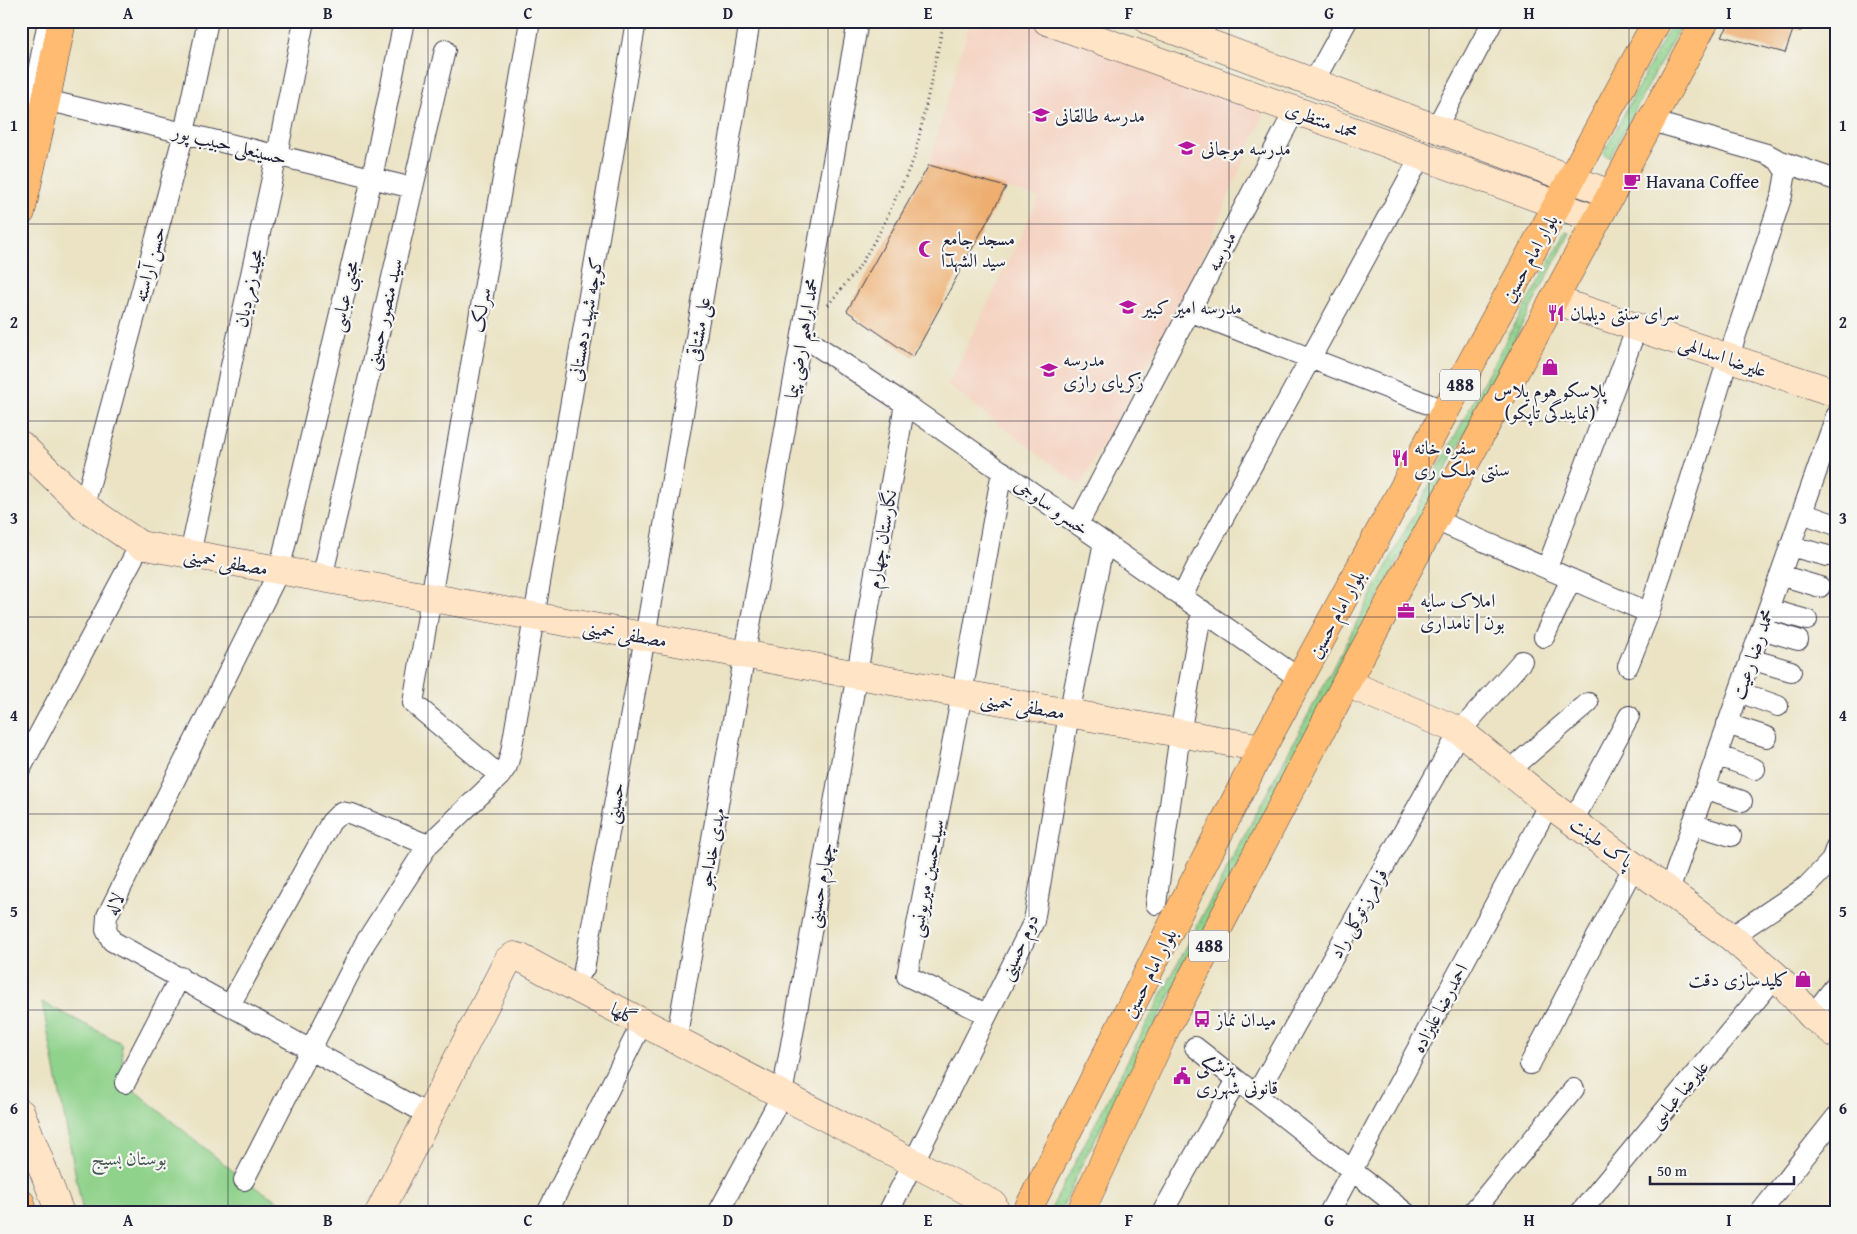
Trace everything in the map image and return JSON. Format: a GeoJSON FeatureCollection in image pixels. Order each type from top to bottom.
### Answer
{"type":"FeatureCollection","features":[{"type":"Feature","properties":{"kind":"main road"},"geometry":{"type":"LineString","coordinates":[[21,212],[62,21]]}},
{"type":"Feature","properties":{"kind":"main road","name":"بلوار امام حسین"},"geometry":{"type":"LineString","coordinates":[[1026,1213],[1262,748],[1657,21]]}},
{"type":"Feature","properties":{"kind":"main road","name":"488"},"geometry":{"type":"LineString","coordinates":[[1080,1213],[1166,1028],[1346,683],[1705,21]]}},
{"type":"Feature","properties":{"kind":"main road"},"geometry":{"type":"LineString","coordinates":[[21,1203],[23,1213]]}},
{"type":"Feature","properties":{"kind":"street","name":"حسن آراسته"},"geometry":{"type":"LineString","coordinates":[[84,506],[184,133],[208,21]]}},
{"type":"Feature","properties":{"kind":"street","name":"مجید زمردیان"},"geometry":{"type":"LineString","coordinates":[[190,554],[277,156],[304,21]]}},
{"type":"Feature","properties":{"kind":"street","name":"مجتبی عباسی"},"geometry":{"type":"LineString","coordinates":[[279,570],[372,178],[404,21]]}},
{"type":"Feature","properties":{"kind":"street","name":"سرلک"},"geometry":{"type":"LineString","coordinates":[[500,776],[413,702],[530,21]]}},
{"type":"Feature","properties":{"kind":"street","name":"کوچه شهید دهستانی"},"geometry":{"type":"LineString","coordinates":[[500,776],[507,766],[511,752],[636,21]]}},
{"type":"Feature","properties":{"kind":"street","name":"علی مشتاقی"},"geometry":{"type":"LineString","coordinates":[[645,637],[750,21]]}},
{"type":"Feature","properties":{"kind":"street","name":"محمد ابراهیم ارضی پیما"},"geometry":{"type":"LineString","coordinates":[[745,655],[858,21]]}},
{"type":"Feature","properties":{"kind":"street","name":"محمد منتظری"},"geometry":{"type":"LineString","coordinates":[[1047,21],[1485,178],[1596,220]]}},
{"type":"Feature","properties":{"kind":"street","name":"محمد منتظری"},"geometry":{"type":"LineString","coordinates":[[1149,21],[1203,31],[1313,83],[1611,194]]}},
{"type":"Feature","properties":{"kind":"street"},"geometry":{"type":"LineString","coordinates":[[1313,83],[1347,21]]}},
{"type":"Feature","properties":{"kind":"street"},"geometry":{"type":"LineString","coordinates":[[1436,128],[1493,21]]}},
{"type":"Feature","properties":{"kind":"street","name":"سید منصور حسینی"},"geometry":{"type":"LineString","coordinates":[[322,578],[445,50]]}},
{"type":"Feature","properties":{"kind":"street","name":"حسینعلی حبیب پور"},"geometry":{"type":"LineString","coordinates":[[46,100],[413,188]]}},
{"type":"Feature","properties":{"kind":"street","name":"مدرسه"},"geometry":{"type":"LineString","coordinates":[[1078,524],[1295,110]]}},
{"type":"Feature","properties":{"kind":"street"},"geometry":{"type":"LineString","coordinates":[[1651,121],[1767,154],[1782,166],[1836,180]]}},
{"type":"Feature","properties":{"kind":"street"},"geometry":{"type":"LineString","coordinates":[[1485,178],[1498,152]]}},
{"type":"Feature","properties":{"kind":"street"},"geometry":{"type":"LineString","coordinates":[[1182,597],[1197,566],[1421,156]]}},
{"type":"Feature","properties":{"kind":"street"},"geometry":{"type":"LineString","coordinates":[[1628,666],[1649,613],[1728,359],[1782,194],[1782,166]]}},
{"type":"Feature","properties":{"kind":"street","name":"علیرضا اسدالهی"},"geometry":{"type":"LineString","coordinates":[[1554,300],[1836,394]]}},
{"type":"Feature","properties":{"kind":"street"},"geometry":{"type":"LineString","coordinates":[[1189,312],[1446,411]]}},
{"type":"Feature","properties":{"kind":"street"},"geometry":{"type":"LineString","coordinates":[[1547,568],[1637,327]]}},
{"type":"Feature","properties":{"kind":"street","name":"خسرو ساوجی"},"geometry":{"type":"LineString","coordinates":[[802,336],[905,404],[1300,679]]}},
{"type":"Feature","properties":{"kind":"street","name":"نگارستان چهارم"},"geometry":{"type":"LineString","coordinates":[[857,675],[905,404]]}},
{"type":"Feature","properties":{"kind":"street","name":"محمد رضا رعیت"},"geometry":{"type":"LineString","coordinates":[[1668,891],[1836,416]]}},
{"type":"Feature","properties":{"kind":"street","name":"مصطفی خمینی"},"geometry":{"type":"LineString","coordinates":[[21,445],[84,506],[140,545],[1262,748]]}},
{"type":"Feature","properties":{"kind":"street"},"geometry":{"type":"LineString","coordinates":[[962,694],[1002,471]]}},
{"type":"Feature","properties":{"kind":"street"},"geometry":{"type":"LineString","coordinates":[[1802,513],[1836,525]]}},
{"type":"Feature","properties":{"kind":"street"},"geometry":{"type":"LineString","coordinates":[[1435,520],[1649,613]]}},
{"type":"Feature","properties":{"kind":"street","name":"دوم حسینی"},"geometry":{"type":"LineString","coordinates":[[888,1213],[1034,921],[1069,714],[1104,542]]}},
{"type":"Feature","properties":{"kind":"street"},"geometry":{"type":"LineString","coordinates":[[21,768],[140,545]]}},
{"type":"Feature","properties":{"kind":"street"},"geometry":{"type":"LineString","coordinates":[[1790,546],[1828,556]]}},
{"type":"Feature","properties":{"kind":"street","name":"لاله"},"geometry":{"type":"LineString","coordinates":[[279,570],[107,916],[106,930],[112,940],[429,1115]]}},
{"type":"Feature","properties":{"kind":"street"},"geometry":{"type":"LineString","coordinates":[[1780,576],[1820,588]]}},
{"type":"Feature","properties":{"kind":"street"},"geometry":{"type":"LineString","coordinates":[[1544,637],[1571,579]]}},
{"type":"Feature","properties":{"kind":"street"},"geometry":{"type":"LineString","coordinates":[[1768,609],[1807,620]]}},
{"type":"Feature","properties":{"kind":"street"},"geometry":{"type":"LineString","coordinates":[[1156,904],[1180,734],[1202,610]]}},
{"type":"Feature","properties":{"kind":"street"},"geometry":{"type":"LineString","coordinates":[[1761,629],[1798,640]]}},
{"type":"Feature","properties":{"kind":"street","name":"حسینی"},"geometry":{"type":"LineString","coordinates":[[584,969],[645,637]]}},
{"type":"Feature","properties":{"kind":"street","name":"مهدی خداجو"},"geometry":{"type":"LineString","coordinates":[[676,1040],[745,655]]}},
{"type":"Feature","properties":{"kind":"street"},"geometry":{"type":"LineString","coordinates":[[1750,659],[1791,671]]}},
{"type":"Feature","properties":{"kind":"street","name":"فرامرز توکلی راد"},"geometry":{"type":"LineString","coordinates":[[1256,1095],[1460,731],[1522,661]]}},
{"type":"Feature","properties":{"kind":"street","name":"چهارم حسینی"},"geometry":{"type":"LineString","coordinates":[[718,1213],[782,1095],[857,675]]}},
{"type":"Feature","properties":{"kind":"street","name":"پاک طینت"},"geometry":{"type":"LineString","coordinates":[[1346,683],[1460,731],[1549,804],[1731,937],[1776,976],[1812,1016],[1836,1034]]}},
{"type":"Feature","properties":{"kind":"street"},"geometry":{"type":"LineString","coordinates":[[1739,692],[1778,706]]}},
{"type":"Feature","properties":{"kind":"street","name":"سیدحسین میریونسی"},"geometry":{"type":"LineString","coordinates":[[962,694],[907,976],[986,1014]]}},
{"type":"Feature","properties":{"kind":"street"},"geometry":{"type":"LineString","coordinates":[[1509,771],[1588,703]]}},
{"type":"Feature","properties":{"kind":"street"},"geometry":{"type":"LineString","coordinates":[[1572,821],[1630,716]]}},
{"type":"Feature","properties":{"kind":"street"},"geometry":{"type":"LineString","coordinates":[[1728,724],[1767,737]]}},
{"type":"Feature","properties":{"kind":"street"},"geometry":{"type":"LineString","coordinates":[[1716,755],[1755,769]]}},
{"type":"Feature","properties":{"kind":"street"},"geometry":{"type":"LineString","coordinates":[[244,1180],[365,943],[428,845],[500,776]]}},
{"type":"Feature","properties":{"kind":"street"},"geometry":{"type":"LineString","coordinates":[[1705,788],[1742,802]]}},
{"type":"Feature","properties":{"kind":"street","name":"احمدرضا علیزاده"},"geometry":{"type":"LineString","coordinates":[[1329,1213],[1549,804]]}},
{"type":"Feature","properties":{"kind":"street"},"geometry":{"type":"LineString","coordinates":[[230,1005],[331,822],[341,812],[352,814],[428,845]]}},
{"type":"Feature","properties":{"kind":"street"},"geometry":{"type":"LineString","coordinates":[[1692,824],[1730,836]]}},
{"type":"Feature","properties":{"kind":"street"},"geometry":{"type":"LineString","coordinates":[[1731,937],[1807,886],[1830,861],[1836,847]]}},
{"type":"Feature","properties":{"kind":"street"},"geometry":{"type":"LineString","coordinates":[[1530,1064],[1634,866]]}},
{"type":"Feature","properties":{"kind":"street","name":"گلها"},"geometry":{"type":"LineString","coordinates":[[379,1213],[508,960],[514,956],[993,1204]]}},
{"type":"Feature","properties":{"kind":"street","name":"علیرضا عباسی"},"geometry":{"type":"LineString","coordinates":[[1580,1213],[1776,976]]}},
{"type":"Feature","properties":{"kind":"street"},"geometry":{"type":"LineString","coordinates":[[125,1082],[180,977]]}},
{"type":"Feature","properties":{"kind":"street"},"geometry":{"type":"LineString","coordinates":[[1812,1016],[1836,986]]}},
{"type":"Feature","properties":{"kind":"street"},"geometry":{"type":"LineString","coordinates":[[547,1213],[642,1023]]}},
{"type":"Feature","properties":{"kind":"street"},"geometry":{"type":"LineString","coordinates":[[1195,1047],[1406,1213]]}},
{"type":"Feature","properties":{"kind":"street"},"geometry":{"type":"LineString","coordinates":[[1162,1213],[1237,1080]]}},
{"type":"Feature","properties":{"kind":"street"},"geometry":{"type":"LineString","coordinates":[[1472,1213],[1574,1089]]}},
{"type":"Feature","properties":{"kind":"street"},"geometry":{"type":"LineString","coordinates":[[21,1113],[60,1213]]}},
{"type":"Feature","properties":{"kind":"street"},"geometry":{"type":"LineString","coordinates":[[1760,1213],[1836,1118]]}},
{"type":"Feature","properties":{"kind":"lane"},"geometry":{"type":"LineString","coordinates":[[21,130],[43,21]]}},
{"type":"Feature","properties":{"kind":"path"},"geometry":{"type":"LineString","coordinates":[[826,306],[858,269],[882,228],[915,156],[944,21]]}},
{"type":"Feature","properties":{"kind":"shaded area"},"geometry":{"type":"Polygon","coordinates":[[[970,21],[1031,21],[1269,102],[1209,242],[1152,355],[1080,486],[948,385],[1039,198],[929,165],[970,21]]]}},
{"type":"Feature","properties":{"kind":"green space"},"geometry":{"type":"Polygon","coordinates":[[[1673,21],[1683,21],[1610,157],[1605,156],[1604,152],[1673,21]]]}},
{"type":"Feature","properties":{"kind":"green space"},"geometry":{"type":"Polygon","coordinates":[[[1566,232],[1570,233],[1082,1164],[1060,1213],[1049,1213],[1208,905],[1487,375],[1566,232]]]}},
{"type":"Feature","properties":{"kind":"green space","name":"بوستان بسیج"},"geometry":{"type":"Polygon","coordinates":[[[42,1002],[121,1043],[125,1083],[244,1180],[297,1213],[83,1213],[42,1002]]]}},
{"type":"Feature","properties":{"kind":"building"},"geometry":{"type":"Polygon","coordinates":[[[1731,21],[1805,21],[1801,31],[1793,30],[1785,53],[1722,36],[1731,21]]]}},
{"type":"Feature","properties":{"kind":"building","name":"مسجد جامع سید الشهدا"},"geometry":{"type":"Polygon","coordinates":[[[929,165],[1006,187],[913,357],[847,311],[929,165]]]}},
{"type":"Feature","properties":{"kind":"place","name":"مدرسه طالقانی"},"geometry":{"type":"Point","coordinates":[1041,115]}},
{"type":"Feature","properties":{"kind":"place","name":"مدرسه موجانی"},"geometry":{"type":"Point","coordinates":[1187,148]}},
{"type":"Feature","properties":{"kind":"place","name":"Havana Coffee"},"geometry":{"type":"Point","coordinates":[1632,181]}},
{"type":"Feature","properties":{"kind":"place","name":"مسجد جامع سید الشهدا"},"geometry":{"type":"Point","coordinates":[927,249]}},
{"type":"Feature","properties":{"kind":"place","name":"مدرسه امیر کبیر"},"geometry":{"type":"Point","coordinates":[1128,307]}},
{"type":"Feature","properties":{"kind":"place","name":"سرای سنتی دیلمان"},"geometry":{"type":"Point","coordinates":[1556,313]}},
{"type":"Feature","properties":{"kind":"place","name":"پلاسکو هوم پلاس (نمایندگی تاپکو)"},"geometry":{"type":"Point","coordinates":[1550,367]}},
{"type":"Feature","properties":{"kind":"place","name":"مدرسه زکریای رازی"},"geometry":{"type":"Point","coordinates":[1049,370]}},
{"type":"Feature","properties":{"kind":"place","name":"سفره خانه سنتی ملک ری"},"geometry":{"type":"Point","coordinates":[1400,458]}},
{"type":"Feature","properties":{"kind":"place","name":"املاک سایه بون | نامداری"},"geometry":{"type":"Point","coordinates":[1406,611]}},
{"type":"Feature","properties":{"kind":"place","name":"کلیدسازی دقت"},"geometry":{"type":"Point","coordinates":[1803,979]}},
{"type":"Feature","properties":{"kind":"place","name":"میدان نماز"},"geometry":{"type":"Point","coordinates":[1202,1019]}},
{"type":"Feature","properties":{"kind":"place","name":"پزشکی قانونی شهرری"},"geometry":{"type":"Point","coordinates":[1182,1076]}}]}
